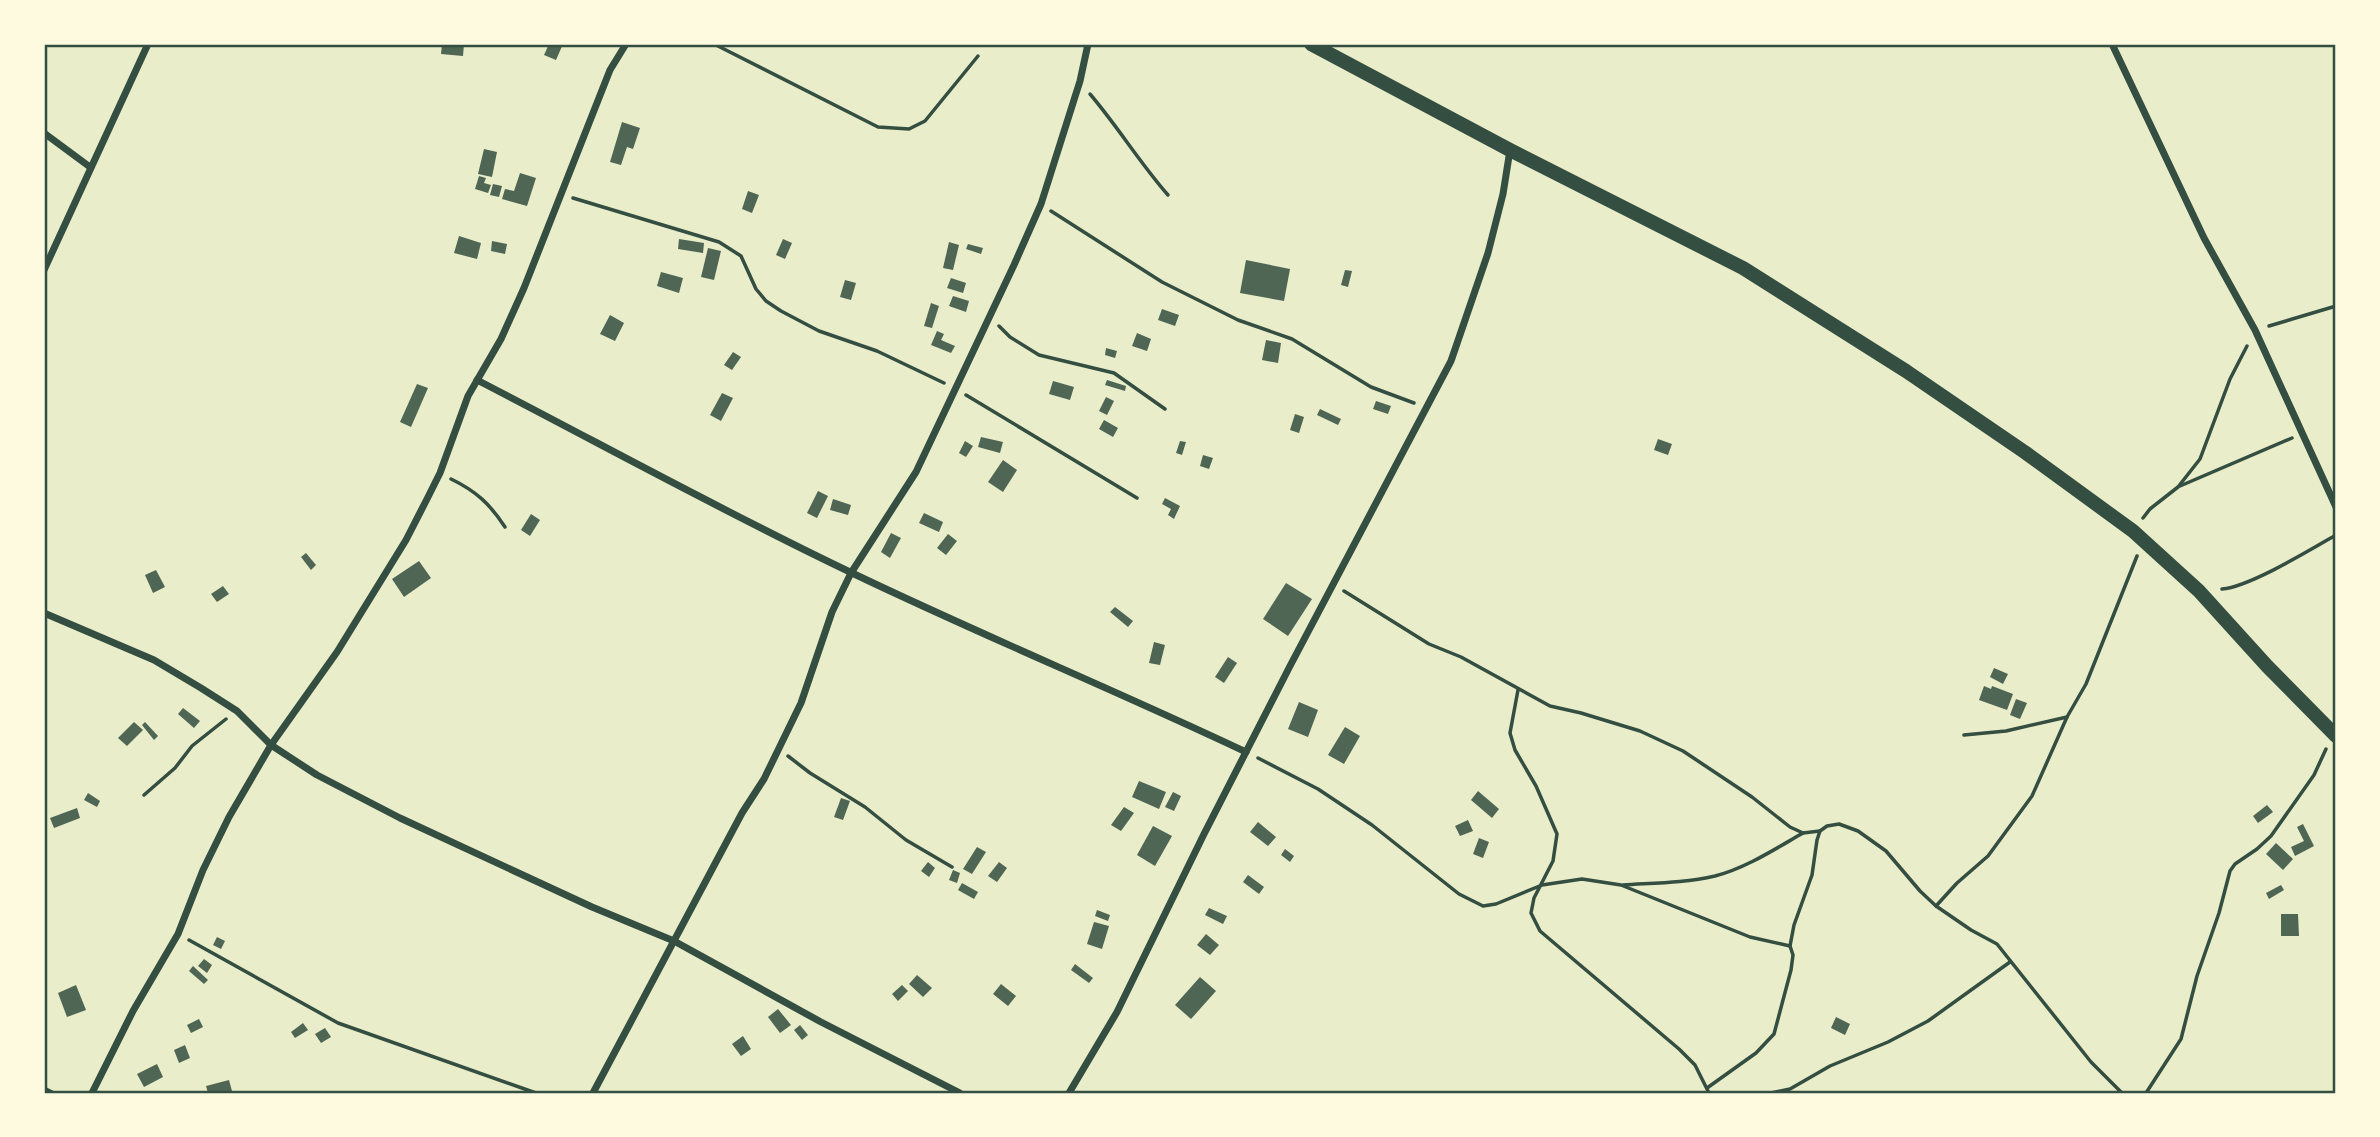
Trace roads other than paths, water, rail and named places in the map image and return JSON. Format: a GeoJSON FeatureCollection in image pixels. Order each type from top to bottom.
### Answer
{"type":"FeatureCollection","features":[{"type":"Feature","properties":{"kind":"main road"},"geometry":{"type":"LineString","coordinates":[[1311,44],[1510,150],[1743,268],[1906,371],[2026,453],[2138,536],[2199,591],[2267,666],[2335,734]]}},
{"type":"Feature","properties":{"kind":"street"},"geometry":{"type":"LineString","coordinates":[[44,270],[149,44]]}},
{"type":"Feature","properties":{"kind":"street"},"geometry":{"type":"LineString","coordinates":[[92,1093],[133,1011],[178,934],[203,870],[229,817],[271,745],[355,622],[406,540],[440,473],[468,396],[501,339],[524,288],[610,70],[626,44]]}},
{"type":"Feature","properties":{"kind":"street"},"geometry":{"type":"LineString","coordinates":[[593,1093],[742,813],[764,779],[801,702],[832,612],[850,573],[916,472],[956,389],[1041,204],[1080,81],[1088,44]]}},
{"type":"Feature","properties":{"kind":"street"},"geometry":{"type":"LineString","coordinates":[[2112,44],[2199,227],[2255,330],[2336,507]]}},
{"type":"Feature","properties":{"kind":"street"},"geometry":{"type":"LineString","coordinates":[[44,133],[90,167]]}},
{"type":"Feature","properties":{"kind":"street"},"geometry":{"type":"LineString","coordinates":[[1069,1093],[1117,1012],[1246,752],[1451,361],[1488,253],[1503,194],[1510,150]]}},
{"type":"Feature","properties":{"kind":"street"},"geometry":{"type":"LineString","coordinates":[[477,380],[850,573],[1084,679],[1140,701],[1246,752]]}},
{"type":"Feature","properties":{"kind":"street"},"geometry":{"type":"LineString","coordinates":[[44,613],[154,660],[237,711],[271,745],[317,775],[400,818],[674,942],[821,1022],[960,1093]]}}]}
